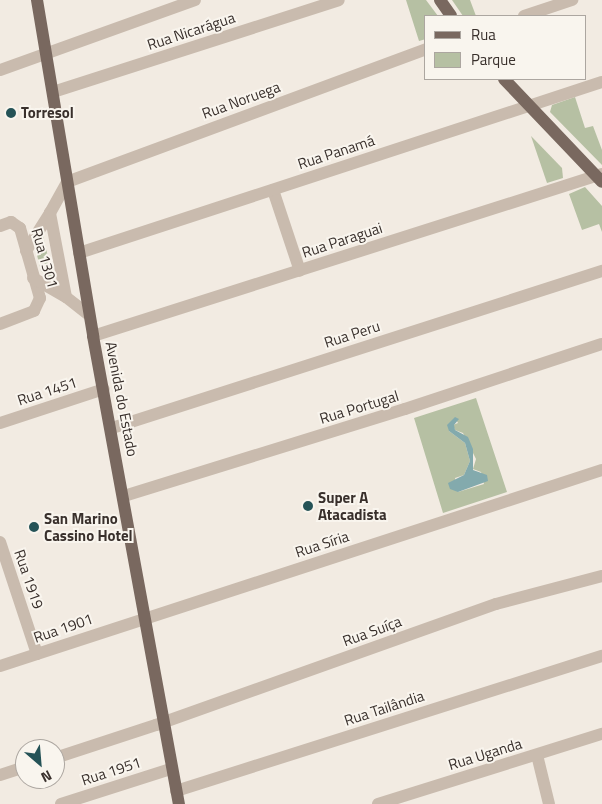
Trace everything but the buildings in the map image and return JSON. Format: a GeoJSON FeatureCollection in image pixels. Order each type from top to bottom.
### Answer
{"type":"FeatureCollection","features":[{"type":"Feature","properties":{"kind":"main road","name":"Avenida do Estado"},"geometry":{"type":"LineString","coordinates":[[37,0],[89,315],[124,496],[141,619],[159,724],[178,798]]}},
{"type":"Feature","properties":{"kind":"main road"},"geometry":{"type":"LineString","coordinates":[[440,0],[450,15]]}},
{"type":"Feature","properties":{"kind":"main road"},"geometry":{"type":"LineString","coordinates":[[505,80],[528,106],[600,177]]}},
{"type":"Feature","properties":{"kind":"street"},"geometry":{"type":"LineString","coordinates":[[0,70],[195,0]]}},
{"type":"Feature","properties":{"kind":"street","name":"Rua Nicarágua"},"geometry":{"type":"LineString","coordinates":[[52,92],[339,0]]}},
{"type":"Feature","properties":{"kind":"street"},"geometry":{"type":"LineString","coordinates":[[527,15],[572,0]]}},
{"type":"Feature","properties":{"kind":"street","name":"Rua Noruega"},"geometry":{"type":"LineString","coordinates":[[67,182],[424,51]]}},
{"type":"Feature","properties":{"kind":"street","name":"Rua Panamá"},"geometry":{"type":"LineString","coordinates":[[79,253],[602,82]]}},
{"type":"Feature","properties":{"kind":"street","name":"Rua Paraguai"},"geometry":{"type":"LineString","coordinates":[[93,336],[600,177]]}},
{"type":"Feature","properties":{"kind":"street"},"geometry":{"type":"LineString","coordinates":[[26,251],[67,182]]}},
{"type":"Feature","properties":{"kind":"street"},"geometry":{"type":"LineString","coordinates":[[273,190],[300,270]]}},
{"type":"Feature","properties":{"kind":"street"},"geometry":{"type":"LineString","coordinates":[[50,213],[66,297]]}},
{"type":"Feature","properties":{"kind":"street","name":"Rua 1301"},"geometry":{"type":"LineString","coordinates":[[0,226],[16,223],[34,278],[39,306],[28,315],[0,324]]}},
{"type":"Feature","properties":{"kind":"street","name":"Rua Peru"},"geometry":{"type":"LineString","coordinates":[[112,428],[602,271]]}},
{"type":"Feature","properties":{"kind":"street"},"geometry":{"type":"LineString","coordinates":[[34,278],[66,297],[89,315]]}},
{"type":"Feature","properties":{"kind":"street","name":"Rua Portugal"},"geometry":{"type":"LineString","coordinates":[[124,496],[405,410],[602,344]]}},
{"type":"Feature","properties":{"kind":"street","name":"Rua 1451"},"geometry":{"type":"LineString","coordinates":[[0,423],[104,389]]}},
{"type":"Feature","properties":{"kind":"street","name":"Rua Síria"},"geometry":{"type":"LineString","coordinates":[[141,619],[602,470]]}},
{"type":"Feature","properties":{"kind":"street","name":"Rua 1919"},"geometry":{"type":"LineString","coordinates":[[0,542],[37,654]]}},
{"type":"Feature","properties":{"kind":"street","name":"Rua Suíça"},"geometry":{"type":"LineString","coordinates":[[65,755],[159,724],[496,604],[602,576]]}},
{"type":"Feature","properties":{"kind":"street","name":"Rua 1901"},"geometry":{"type":"LineString","coordinates":[[0,666],[141,619]]}},
{"type":"Feature","properties":{"kind":"street","name":"Rua Tailândia"},"geometry":{"type":"LineString","coordinates":[[178,798],[602,656]]}},
{"type":"Feature","properties":{"kind":"street","name":"Rua Uganda"},"geometry":{"type":"LineString","coordinates":[[378,804],[602,734]]}},
{"type":"Feature","properties":{"kind":"street"},"geometry":{"type":"LineString","coordinates":[[537,754],[549,804]]}},
{"type":"Feature","properties":{"kind":"street","name":"Rua 1951"},"geometry":{"type":"LineString","coordinates":[[61,804],[171,769]]}},
{"type":"Feature","properties":{"kind":"street"},"geometry":{"type":"LineString","coordinates":[[0,775],[15,770]]}},
{"type":"Feature","properties":{"kind":"green space"},"geometry":{"type":"Polygon","coordinates":[[[406,0],[426,0],[437,15],[424,15],[424,40],[419,41],[406,0]]]}},
{"type":"Feature","properties":{"kind":"green space"},"geometry":{"type":"Polygon","coordinates":[[[452,0],[470,0],[476,15],[462,15],[452,0]]]}},
{"type":"Feature","properties":{"kind":"green space"},"geometry":{"type":"Polygon","coordinates":[[[575,97],[585,128],[593,126],[602,150],[602,165],[550,112],[552,105],[575,97]]]}},
{"type":"Feature","properties":{"kind":"green space"},"geometry":{"type":"Polygon","coordinates":[[[531,136],[562,168],[563,178],[547,183],[531,136]]]}},
{"type":"Feature","properties":{"kind":"green space"},"geometry":{"type":"Polygon","coordinates":[[[585,187],[602,206],[602,232],[599,224],[582,230],[569,194],[585,187]]]}},
{"type":"Feature","properties":{"kind":"green space"},"geometry":{"type":"Polygon","coordinates":[[[43,235],[54,284],[41,271],[35,247],[43,235]]]}},
{"type":"Feature","properties":{"kind":"green space"},"geometry":{"type":"Polygon","coordinates":[[[476,398],[507,492],[443,513],[414,418],[476,398]],[[455,418],[449,431],[465,443],[470,461],[464,475],[455,478],[458,492],[484,484],[481,472],[473,469],[476,459],[463,433],[455,430],[453,425],[458,423],[455,418]]]}},
{"type":"Feature","properties":{"kind":"water"},"geometry":{"type":"Polygon","coordinates":[[[455,417],[459,419],[454,425],[455,430],[468,437],[473,449],[473,470],[487,475],[488,481],[458,492],[450,489],[448,483],[464,475],[470,461],[465,443],[449,431],[447,425],[455,417]]]}},
{"type":"Feature","properties":{"kind":"place","name":"Torresol"},"geometry":{"type":"Point","coordinates":[11,113]}},
{"type":"Feature","properties":{"kind":"place","name":"Super A Atacadista"},"geometry":{"type":"Point","coordinates":[308,506]}},
{"type":"Feature","properties":{"kind":"place","name":"San Marino Cassino Hotel"},"geometry":{"type":"Point","coordinates":[34,527]}}]}
